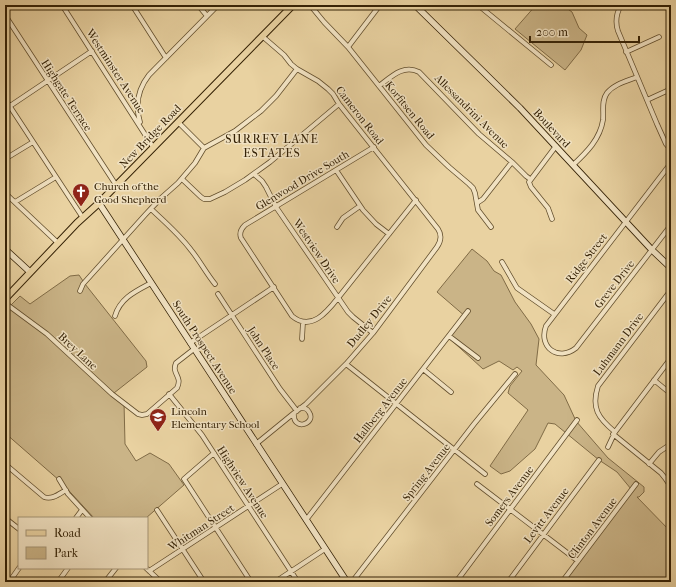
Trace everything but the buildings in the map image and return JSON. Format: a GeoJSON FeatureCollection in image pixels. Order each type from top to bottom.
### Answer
{"type":"FeatureCollection","features":[{"type":"Feature","properties":{"kind":"main road","name":"New Bridge Road"},"geometry":{"type":"LineString","coordinates":[[5,299],[58,243],[116,186],[293,5]]}},
{"type":"Feature","properties":{"kind":"street","name":"Westminster Avenue"},"geometry":{"type":"LineString","coordinates":[[62,5],[143,129],[153,147]]}},
{"type":"Feature","properties":{"kind":"street"},"geometry":{"type":"LineString","coordinates":[[132,5],[166,58]]}},
{"type":"Feature","properties":{"kind":"street"},"geometry":{"type":"LineString","coordinates":[[198,5],[207,16]]}},
{"type":"Feature","properties":{"kind":"street"},"geometry":{"type":"LineString","coordinates":[[143,129],[140,123],[137,104],[145,80],[218,5]]}},
{"type":"Feature","properties":{"kind":"street","name":"Korfitsen Road"},"geometry":{"type":"LineString","coordinates":[[310,5],[348,47],[426,145],[473,188],[478,210],[492,227]]}},
{"type":"Feature","properties":{"kind":"street"},"geometry":{"type":"LineString","coordinates":[[348,47],[380,5]]}},
{"type":"Feature","properties":{"kind":"street","name":"Boulevard"},"geometry":{"type":"LineString","coordinates":[[416,5],[556,146],[652,250],[671,268]]}},
{"type":"Feature","properties":{"kind":"street"},"geometry":{"type":"LineString","coordinates":[[478,5],[551,65]]}},
{"type":"Feature","properties":{"kind":"street"},"geometry":{"type":"LineString","coordinates":[[621,5],[616,18],[616,25],[626,52],[666,144],[671,150]]}},
{"type":"Feature","properties":{"kind":"street","name":"Highgate Terrace"},"geometry":{"type":"LineString","coordinates":[[5,15],[116,186]]}},
{"type":"Feature","properties":{"kind":"street","name":"Cameron Road"},"geometry":{"type":"LineString","coordinates":[[262,36],[284,55],[297,69],[318,81],[328,89],[438,228],[441,237]]}},
{"type":"Feature","properties":{"kind":"street"},"geometry":{"type":"LineString","coordinates":[[626,52],[659,37]]}},
{"type":"Feature","properties":{"kind":"street"},"geometry":{"type":"LineString","coordinates":[[10,106],[92,51]]}},
{"type":"Feature","properties":{"kind":"street"},"geometry":{"type":"LineString","coordinates":[[80,291],[83,284],[123,239],[182,179],[195,164],[204,148],[235,131],[261,111],[276,96],[297,69]]}},
{"type":"Feature","properties":{"kind":"street","name":"Allessandrini Avenue"},"geometry":{"type":"LineString","coordinates":[[379,86],[400,71],[411,69],[419,72],[479,134],[530,179],[530,187],[548,208],[552,219]]}},
{"type":"Feature","properties":{"kind":"street"},"geometry":{"type":"LineString","coordinates":[[573,165],[590,149],[599,133],[603,120],[603,104],[607,93],[615,86],[637,77]]}},
{"type":"Feature","properties":{"kind":"street"},"geometry":{"type":"LineString","coordinates":[[647,100],[671,89]]}},
{"type":"Feature","properties":{"kind":"street"},"geometry":{"type":"LineString","coordinates":[[5,99],[83,218]]}},
{"type":"Feature","properties":{"kind":"street"},"geometry":{"type":"LineString","coordinates":[[182,179],[201,198],[207,199],[225,192],[270,162],[339,104]]}},
{"type":"Feature","properties":{"kind":"street"},"geometry":{"type":"LineString","coordinates":[[178,122],[204,148]]}},
{"type":"Feature","properties":{"kind":"street"},"geometry":{"type":"LineString","coordinates":[[5,159],[33,142]]}},
{"type":"Feature","properties":{"kind":"street"},"geometry":{"type":"LineString","coordinates":[[530,179],[556,146]]}},
{"type":"Feature","properties":{"kind":"street","name":"Glenwood Drive South"},"geometry":{"type":"LineString","coordinates":[[274,287],[241,238],[241,230],[245,225],[374,147]]}},
{"type":"Feature","properties":{"kind":"street"},"geometry":{"type":"LineString","coordinates":[[477,203],[483,199],[512,162]]}},
{"type":"Feature","properties":{"kind":"street","name":"Ridge Street"},"geometry":{"type":"LineString","coordinates":[[571,352],[560,354],[552,351],[546,344],[543,337],[546,326],[671,163]]}},
{"type":"Feature","properties":{"kind":"street"},"geometry":{"type":"LineString","coordinates":[[336,170],[360,206],[389,234]]}},
{"type":"Feature","properties":{"kind":"street","name":"Westview Drive"},"geometry":{"type":"LineString","coordinates":[[254,174],[262,181],[276,206],[338,298],[353,317],[373,333]]}},
{"type":"Feature","properties":{"kind":"street"},"geometry":{"type":"LineString","coordinates":[[15,202],[56,177]]}},
{"type":"Feature","properties":{"kind":"street"},"geometry":{"type":"LineString","coordinates":[[5,193],[58,243]]}},
{"type":"Feature","properties":{"kind":"street"},"geometry":{"type":"LineString","coordinates":[[190,342],[274,287],[292,316],[296,319],[303,322],[312,322],[319,318],[338,298],[416,200]]}},
{"type":"Feature","properties":{"kind":"street","name":"South Prospect Avenue"},"geometry":{"type":"LineString","coordinates":[[99,203],[347,582]]}},
{"type":"Feature","properties":{"kind":"street"},"geometry":{"type":"LineString","coordinates":[[337,227],[343,218],[360,206]]}},
{"type":"Feature","properties":{"kind":"street"},"geometry":{"type":"LineString","coordinates":[[152,209],[188,245],[215,284]]}},
{"type":"Feature","properties":{"kind":"street","name":"Greve Drive"},"geometry":{"type":"LineString","coordinates":[[571,352],[576,348],[671,225]]}},
{"type":"Feature","properties":{"kind":"street","name":"Dudley Drive"},"geometry":{"type":"LineString","coordinates":[[256,444],[306,404],[346,364],[373,333],[438,247],[441,237]]}},
{"type":"Feature","properties":{"kind":"street"},"geometry":{"type":"LineString","coordinates":[[5,249],[30,272]]}},
{"type":"Feature","properties":{"kind":"street"},"geometry":{"type":"LineString","coordinates":[[502,262],[517,288],[554,314]]}},
{"type":"Feature","properties":{"kind":"street"},"geometry":{"type":"LineString","coordinates":[[115,316],[124,299],[151,283]]}},
{"type":"Feature","properties":{"kind":"street","name":"Luhmann Drive"},"geometry":{"type":"LineString","coordinates":[[671,290],[598,386],[595,397],[596,409],[603,422],[661,473],[671,487]]}},
{"type":"Feature","properties":{"kind":"street","name":"John Place"},"geometry":{"type":"LineString","coordinates":[[218,294],[280,389],[297,411]]}},
{"type":"Feature","properties":{"kind":"street","name":"Brey Lane"},"geometry":{"type":"LineString","coordinates":[[5,303],[46,334],[112,394],[138,414],[147,414],[169,394]]}},
{"type":"Feature","properties":{"kind":"street","name":"Hallberg Avenue"},"geometry":{"type":"LineString","coordinates":[[306,520],[468,311]]}},
{"type":"Feature","properties":{"kind":"street"},"geometry":{"type":"LineString","coordinates":[[302,339],[303,322]]}},
{"type":"Feature","properties":{"kind":"street"},"geometry":{"type":"LineString","coordinates":[[449,336],[478,358]]}},
{"type":"Feature","properties":{"kind":"street"},"geometry":{"type":"LineString","coordinates":[[169,394],[176,388],[179,382],[178,376],[174,371],[174,366],[194,349]]}},
{"type":"Feature","properties":{"kind":"street"},"geometry":{"type":"LineString","coordinates":[[608,448],[614,433],[671,358]]}},
{"type":"Feature","properties":{"kind":"street"},"geometry":{"type":"LineString","coordinates":[[346,364],[485,474]]}},
{"type":"Feature","properties":{"kind":"street"},"geometry":{"type":"LineString","coordinates":[[423,369],[451,392]]}},
{"type":"Feature","properties":{"kind":"street","name":"Spring Avenue"},"geometry":{"type":"LineString","coordinates":[[352,582],[515,374]]}},
{"type":"Feature","properties":{"kind":"street"},"geometry":{"type":"LineString","coordinates":[[654,380],[671,394]]}},
{"type":"Feature","properties":{"kind":"street","name":"Highview Avenue"},"geometry":{"type":"LineString","coordinates":[[169,394],[191,420],[214,453],[298,582]]}},
{"type":"Feature","properties":{"kind":"street","name":"Somers Avenue"},"geometry":{"type":"LineString","coordinates":[[456,582],[577,420]]}},
{"type":"Feature","properties":{"kind":"street"},"geometry":{"type":"LineString","coordinates":[[649,464],[660,452],[671,444]]}},
{"type":"Feature","properties":{"kind":"street"},"geometry":{"type":"LineString","coordinates":[[214,453],[184,478],[251,582]]}},
{"type":"Feature","properties":{"kind":"street","name":"Levitt Avenue"},"geometry":{"type":"LineString","coordinates":[[508,582],[599,460]]}},
{"type":"Feature","properties":{"kind":"street"},"geometry":{"type":"LineString","coordinates":[[5,464],[44,497],[50,498],[66,490]]}},
{"type":"Feature","properties":{"kind":"street"},"geometry":{"type":"LineString","coordinates":[[59,479],[66,490],[89,517]]}},
{"type":"Feature","properties":{"kind":"street","name":"Whitman Street"},"geometry":{"type":"LineString","coordinates":[[148,570],[216,528],[282,484]]}},
{"type":"Feature","properties":{"kind":"street"},"geometry":{"type":"LineString","coordinates":[[477,484],[578,561]]}},
{"type":"Feature","properties":{"kind":"street","name":"Clinton Avenue"},"geometry":{"type":"LineString","coordinates":[[562,582],[636,484]]}},
{"type":"Feature","properties":{"kind":"street"},"geometry":{"type":"LineString","coordinates":[[77,517],[82,510]]}},
{"type":"Feature","properties":{"kind":"street"},"geometry":{"type":"LineString","coordinates":[[157,510],[204,582]]}},
{"type":"Feature","properties":{"kind":"street"},"geometry":{"type":"LineString","coordinates":[[5,518],[18,528]]}},
{"type":"Feature","properties":{"kind":"street"},"geometry":{"type":"LineString","coordinates":[[275,582],[325,549]]}},
{"type":"Feature","properties":{"kind":"street"},"geometry":{"type":"LineString","coordinates":[[11,582],[18,569]]}},
{"type":"Feature","properties":{"kind":"street"},"geometry":{"type":"LineString","coordinates":[[58,582],[67,569]]}},
{"type":"Feature","properties":{"kind":"street"},"geometry":{"type":"LineString","coordinates":[[105,582],[115,569]]}},
{"type":"Feature","properties":{"kind":"street"},"geometry":{"type":"LineString","coordinates":[[148,570],[161,582]]}},
{"type":"Feature","properties":{"kind":"street"},"geometry":{"type":"LineString","coordinates":[[153,582],[156,578]]}},
{"type":"Feature","properties":{"kind":"green space"},"geometry":{"type":"Polygon","coordinates":[[[536,5],[562,5],[572,12],[579,28],[587,35],[581,50],[565,70],[515,29],[536,5]]]}},
{"type":"Feature","properties":{"kind":"green space"},"geometry":{"type":"Polygon","coordinates":[[[472,249],[487,261],[494,271],[501,275],[515,302],[531,324],[539,339],[536,365],[564,395],[576,421],[608,458],[644,487],[644,492],[637,497],[671,532],[671,576],[667,582],[561,582],[631,489],[617,472],[599,460],[555,424],[548,423],[535,449],[510,471],[501,474],[490,466],[528,410],[508,393],[510,386],[522,371],[517,367],[513,370],[499,361],[483,369],[449,338],[466,317],[437,292],[472,249]]]}},
{"type":"Feature","properties":{"kind":"green space"},"geometry":{"type":"Polygon","coordinates":[[[79,275],[146,361],[147,367],[114,393],[124,402],[125,444],[136,461],[150,453],[169,464],[184,485],[147,517],[93,517],[60,481],[5,433],[5,311],[20,296],[30,304],[70,276],[79,275]]]}},
{"type":"Feature","properties":{"kind":"place","name":"Church of the Good Shepherd"},"geometry":{"type":"Point","coordinates":[81,207]}},
{"type":"Feature","properties":{"kind":"place","name":"Lincoln Elementary School"},"geometry":{"type":"Point","coordinates":[158,432]}},
{"type":"Feature","properties":{"kind":"district","name":"SURREY LANE ESTATES"},"geometry":{"type":"Point","coordinates":[272,146]}}]}
